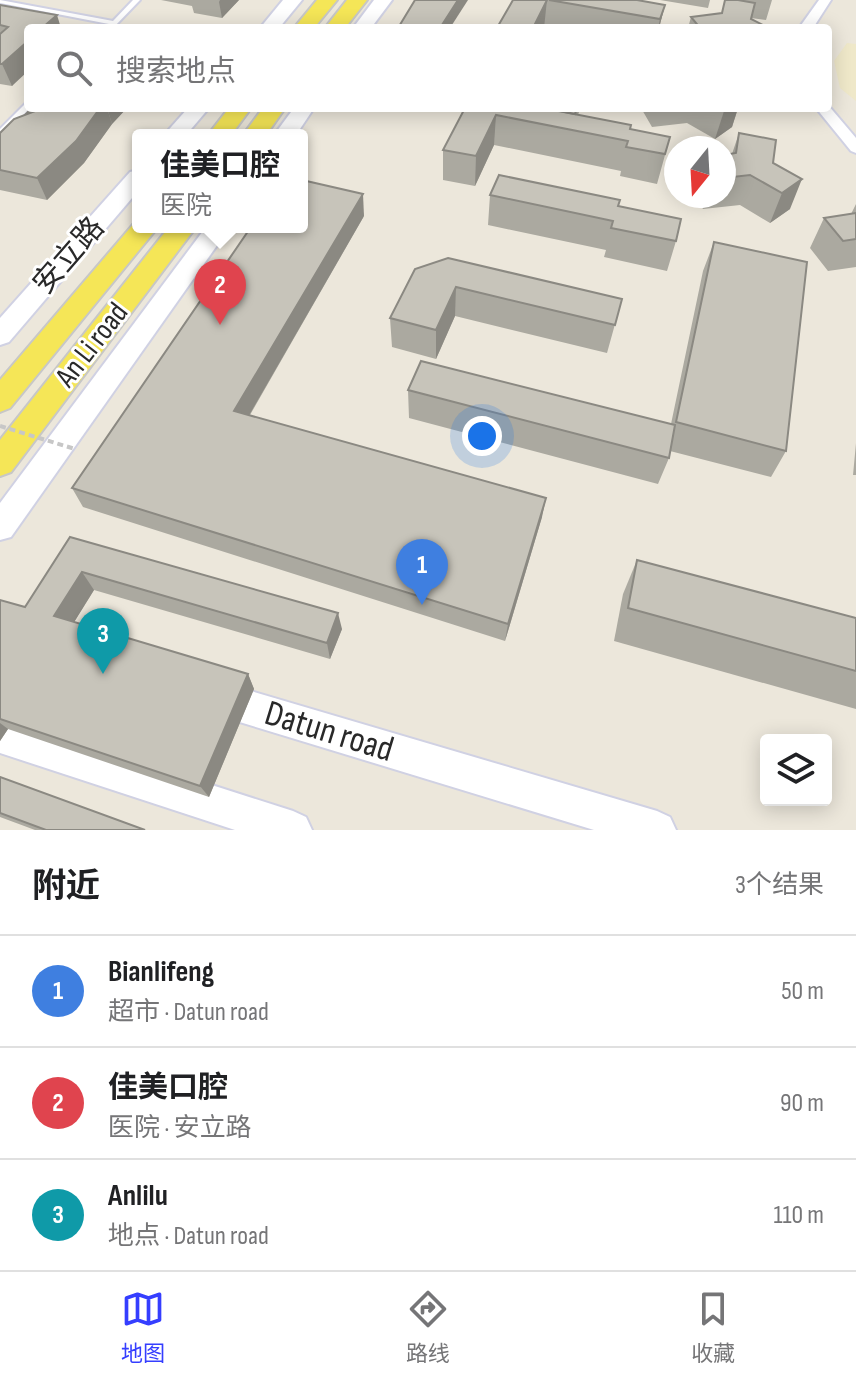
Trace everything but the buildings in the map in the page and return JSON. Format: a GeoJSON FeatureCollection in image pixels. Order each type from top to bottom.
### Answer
{"type":"FeatureCollection","features":[{"type":"Feature","properties":{"kind":"main road"},"geometry":{"type":"LineString","coordinates":[[307,24],[327,0]]}},
{"type":"Feature","properties":{"kind":"main road"},"geometry":{"type":"LineString","coordinates":[[338,24],[357,0]]}},
{"type":"Feature","properties":{"kind":"main road"},"geometry":{"type":"LineString","coordinates":[[224,129],[237,112]]}},
{"type":"Feature","properties":{"kind":"main road"},"geometry":{"type":"LineString","coordinates":[[258,129],[271,112]]}},
{"type":"Feature","properties":{"kind":"main road","name":"An Li road"},"geometry":{"type":"LineString","coordinates":[[0,400],[140,233]]}},
{"type":"Feature","properties":{"kind":"main road","name":"An Li road"},"geometry":{"type":"LineString","coordinates":[[0,463],[178,233]]}},
{"type":"Feature","properties":{"kind":"street"},"geometry":{"type":"LineString","coordinates":[[272,24],[293,0]]}},
{"type":"Feature","properties":{"kind":"street"},"geometry":{"type":"LineString","coordinates":[[365,24],[383,0]]}},
{"type":"Feature","properties":{"kind":"street"},"geometry":{"type":"LineString","coordinates":[[809,24],[825,0]]}},
{"type":"Feature","properties":{"kind":"street"},"geometry":{"type":"LineString","coordinates":[[180,129],[195,112]]}},
{"type":"Feature","properties":{"kind":"street"},"geometry":{"type":"LineString","coordinates":[[289,129],[301,112]]}},
{"type":"Feature","properties":{"kind":"street"},"geometry":{"type":"LineString","coordinates":[[826,112],[856,148]]}},
{"type":"Feature","properties":{"kind":"street","name":"安立路"},"geometry":{"type":"LineString","coordinates":[[0,335],[132,184]]}},
{"type":"Feature","properties":{"kind":"street"},"geometry":{"type":"LineString","coordinates":[[0,527],[214,233]]}},
{"type":"Feature","properties":{"kind":"street","name":"Datun road"},"geometry":{"type":"LineString","coordinates":[[181,688],[657,830]]}},
{"type":"Feature","properties":{"kind":"street"},"geometry":{"type":"LineString","coordinates":[[0,735],[293,830]]}},
{"type":"Feature","properties":{"kind":"lane"},"geometry":{"type":"LineString","coordinates":[[113,24],[137,0]]}},
{"type":"Feature","properties":{"kind":"lane"},"geometry":{"type":"LineString","coordinates":[[0,1],[102,24]]}},
{"type":"Feature","properties":{"kind":"lane"},"geometry":{"type":"LineString","coordinates":[[0,133],[24,110]]}},
{"type":"Feature","properties":{"kind":"path"},"geometry":{"type":"LineString","coordinates":[[0,426],[75,449]]}},
{"type":"Feature","properties":{"kind":"shaded area"},"geometry":{"type":"Polygon","coordinates":[[[847,43],[856,44],[856,101],[840,88],[834,61],[847,43]]]}},
{"type":"Feature","properties":{"kind":"place","name":"佳美口腔"},"geometry":{"type":"Point","coordinates":[220,325]}},
{"type":"Feature","properties":{"kind":"place","name":"Bianlifeng"},"geometry":{"type":"Point","coordinates":[422,605]}},
{"type":"Feature","properties":{"kind":"place","name":"Anlilu"},"geometry":{"type":"Point","coordinates":[103,674]}}]}
